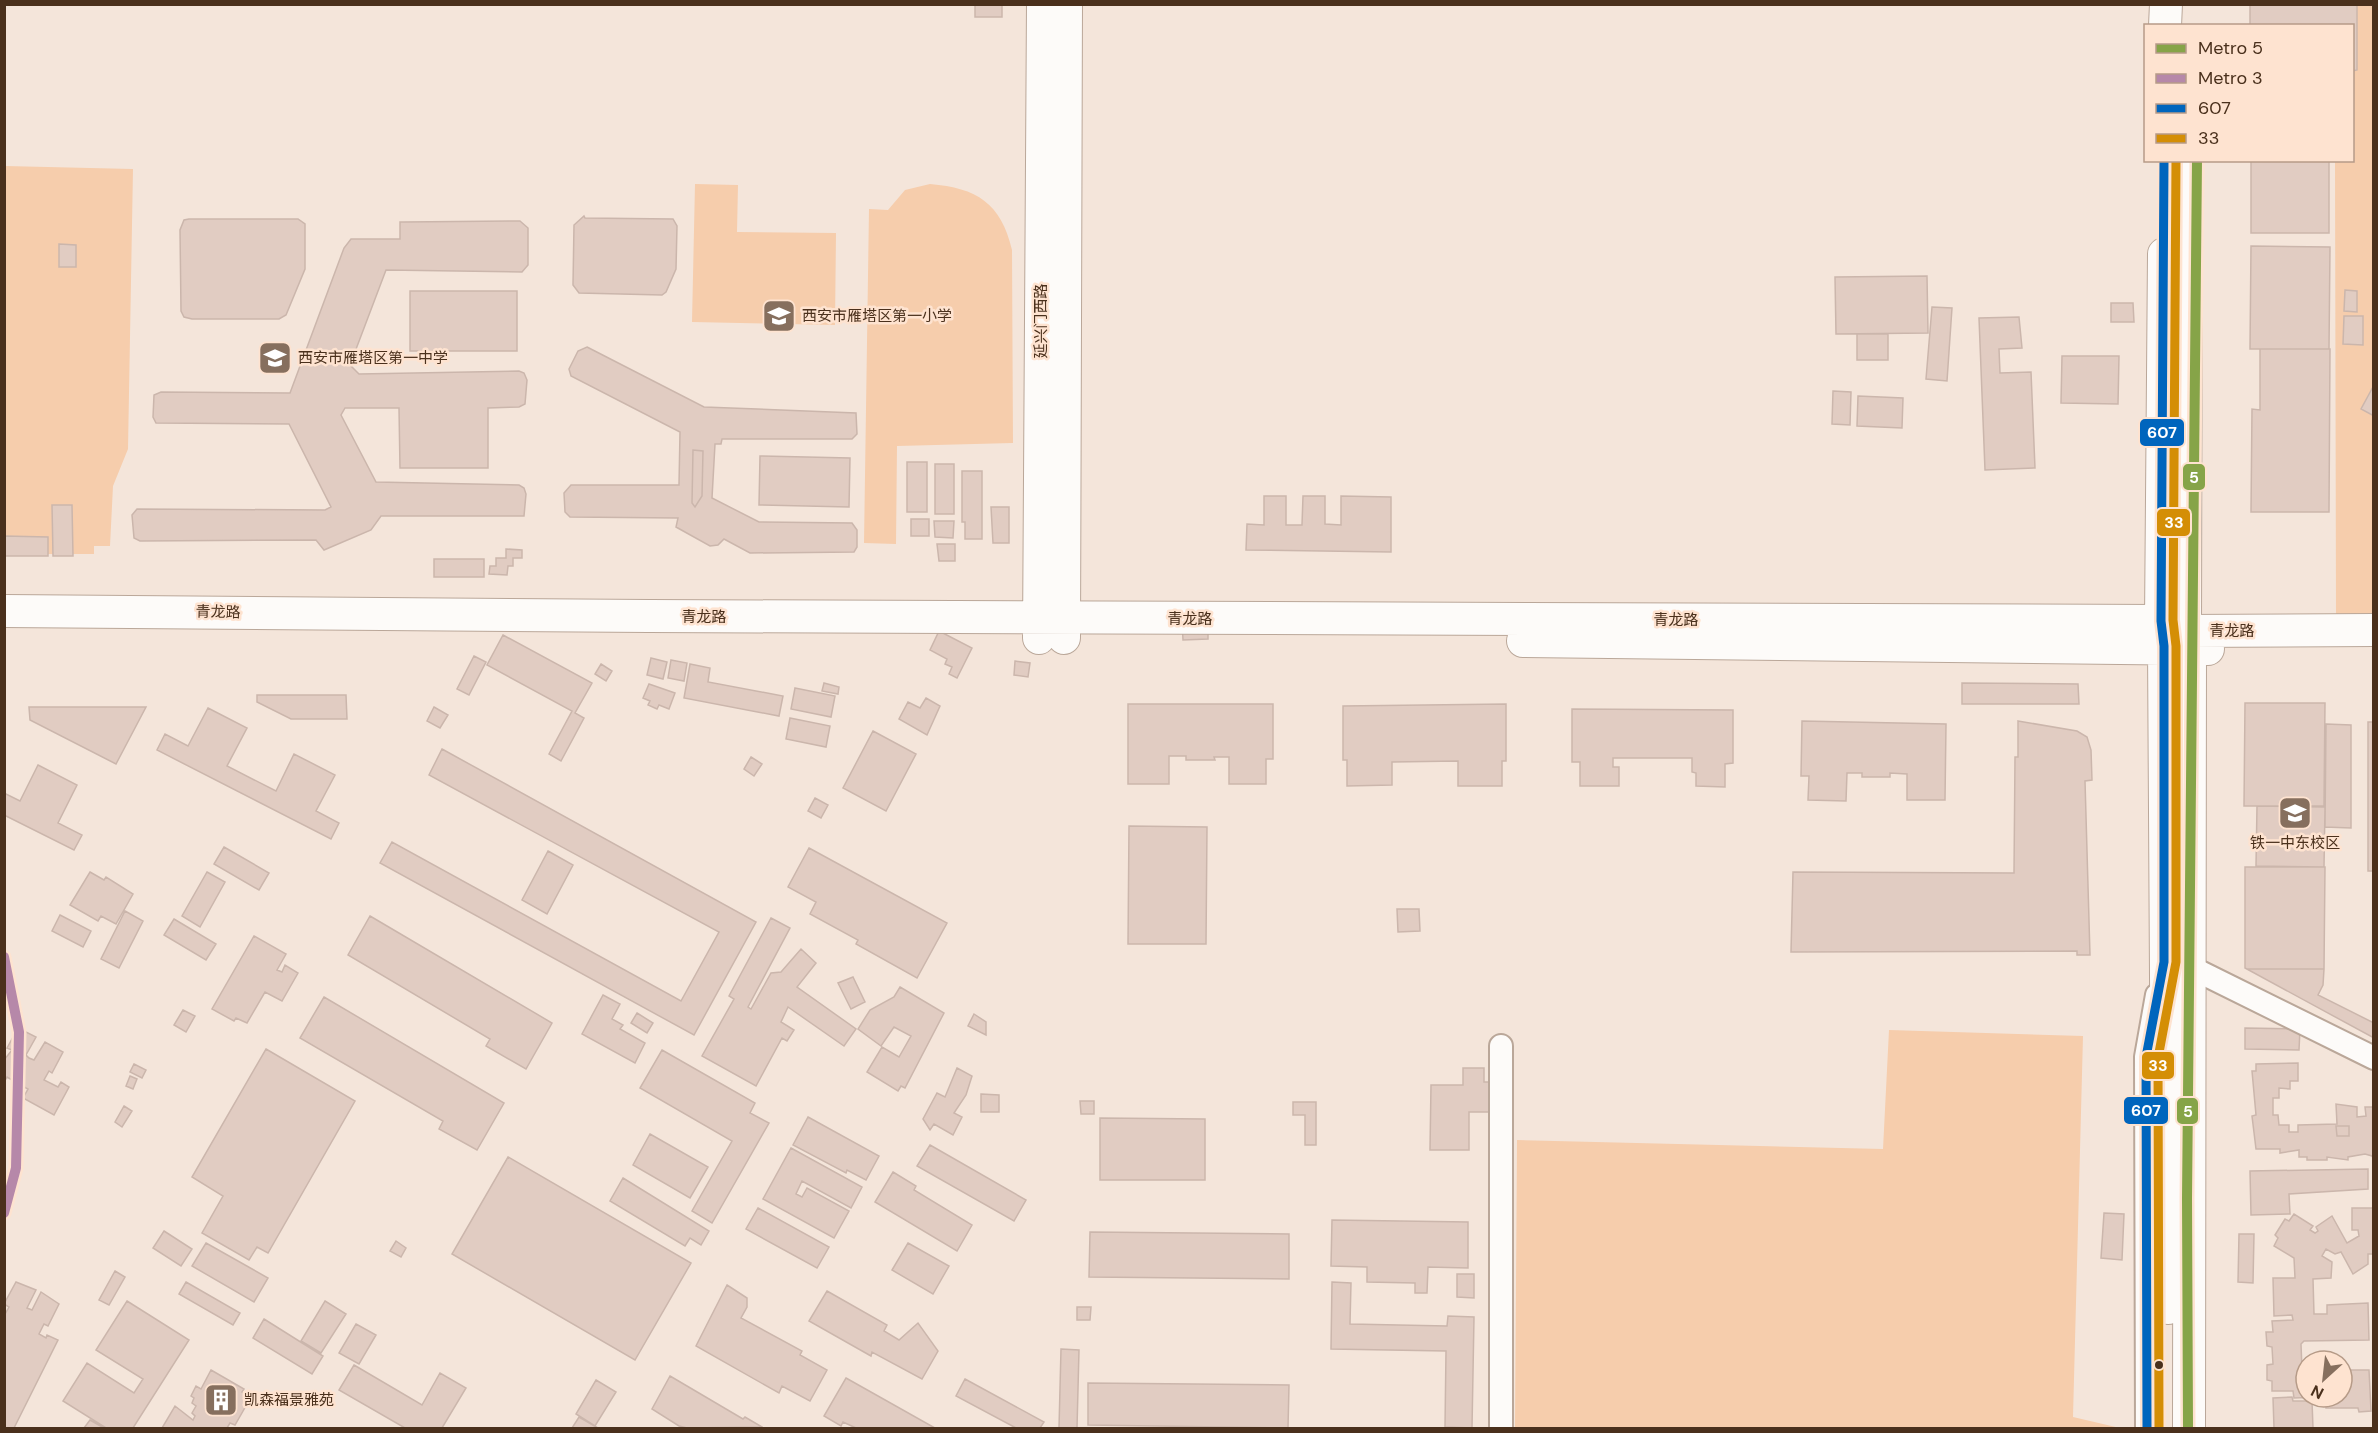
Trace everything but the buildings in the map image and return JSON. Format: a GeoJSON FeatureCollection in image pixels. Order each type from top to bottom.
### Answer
{"type":"FeatureCollection","features":[{"type":"Feature","properties":{"kind":"street","name":"延兴门西路"},"geometry":{"type":"LineString","coordinates":[[1043,4],[1052,628]]}},
{"type":"Feature","properties":{"kind":"street","name":"延兴门西路"},"geometry":{"type":"LineString","coordinates":[[1052,628],[1066,4]]}},
{"type":"Feature","properties":{"kind":"street"},"geometry":{"type":"LineString","coordinates":[[2165,24],[2166,4]]}},
{"type":"Feature","properties":{"kind":"street"},"geometry":{"type":"LineString","coordinates":[[2186,4],[2186,24]]}},
{"type":"Feature","properties":{"kind":"street"},"geometry":{"type":"LineString","coordinates":[[2164,162],[2175,637],[2176,964],[2169,1428]]}},
{"type":"Feature","properties":{"kind":"street"},"geometry":{"type":"LineString","coordinates":[[2175,637],[2186,162]]}},
{"type":"Feature","properties":{"kind":"street","name":"青龙路"},"geometry":{"type":"LineString","coordinates":[[4,611],[1052,628],[2175,637],[2373,630]]}},
{"type":"Feature","properties":{"kind":"street","name":"青龙路"},"geometry":{"type":"LineString","coordinates":[[4,632],[1052,628]]}},
{"type":"Feature","properties":{"kind":"street","name":"青龙路"},"geometry":{"type":"LineString","coordinates":[[2175,637],[2373,649]]}},
{"type":"Feature","properties":{"kind":"street"},"geometry":{"type":"LineString","coordinates":[[2176,964],[2373,1058]]}},
{"type":"Feature","properties":{"kind":"street"},"geometry":{"type":"LineString","coordinates":[[2147,1428],[2146,1057],[2176,964]]}},
{"type":"Feature","properties":{"kind":"street"},"geometry":{"type":"LineString","coordinates":[[2176,964],[2189,1428]]}},
{"type":"Feature","properties":{"kind":"street"},"geometry":{"type":"LineString","coordinates":[[1500,1428],[1501,1046]]}},
{"type":"Feature","properties":{"kind":"shaded area"},"geometry":{"type":"Polygon","coordinates":[[[2334,5],[2373,5],[2373,617],[2336,616],[2335,162],[2354,162],[2354,24],[2350,24],[2334,5]]]}},
{"type":"Feature","properties":{"kind":"shaded area"},"geometry":{"type":"Polygon","coordinates":[[[5,166],[133,169],[128,449],[113,486],[110,546],[94,546],[94,554],[5,554],[5,166]]]}},
{"type":"Feature","properties":{"kind":"shaded area"},"geometry":{"type":"Polygon","coordinates":[[[695,184],[738,185],[737,232],[836,233],[835,325],[692,322],[695,184]]]}},
{"type":"Feature","properties":{"kind":"shaded area"},"geometry":{"type":"Polygon","coordinates":[[[930,184],[961,189],[974,194],[994,210],[1007,234],[1012,250],[1013,443],[897,446],[896,544],[864,543],[869,209],[888,210],[905,190],[930,184]]]}},
{"type":"Feature","properties":{"kind":"shaded area"},"geometry":{"type":"Polygon","coordinates":[[[1889,1030],[2083,1036],[2073,1417],[2120,1428],[1515,1428],[1517,1140],[1883,1149],[1889,1030]]]}},
{"type":"Feature","properties":{"kind":"metro line","name":"5"},"geometry":{"type":"LineString","coordinates":[[2188,1428],[2187,1198],[2197,162]]}},
{"type":"Feature","properties":{"kind":"metro line","name":"3"},"geometry":{"type":"LineString","coordinates":[[4,957],[19,1032],[16,1168],[4,1213]]}},
{"type":"Feature","properties":{"kind":"transit line","name":"607"},"geometry":{"type":"LineString","coordinates":[[2147,1428],[2146,1057],[2164,962],[2164,646],[2161,621],[2164,162]]}},
{"type":"Feature","properties":{"kind":"transit line","name":"33"},"geometry":{"type":"LineString","coordinates":[[2159,1428],[2158,1058],[2176,962],[2176,646],[2173,620],[2176,162]]}},
{"type":"Feature","properties":{"kind":"place","name":"西安市雁塔区第一小学"},"geometry":{"type":"Point","coordinates":[779,316]}},
{"type":"Feature","properties":{"kind":"place","name":"西安市雁塔区第一中学"},"geometry":{"type":"Point","coordinates":[275,358]}},
{"type":"Feature","properties":{"kind":"place","name":"铁一中东校区"},"geometry":{"type":"Point","coordinates":[2295,813]}},
{"type":"Feature","properties":{"kind":"place","name":"凯森福景雅苑"},"geometry":{"type":"Point","coordinates":[221,1400]}}]}
